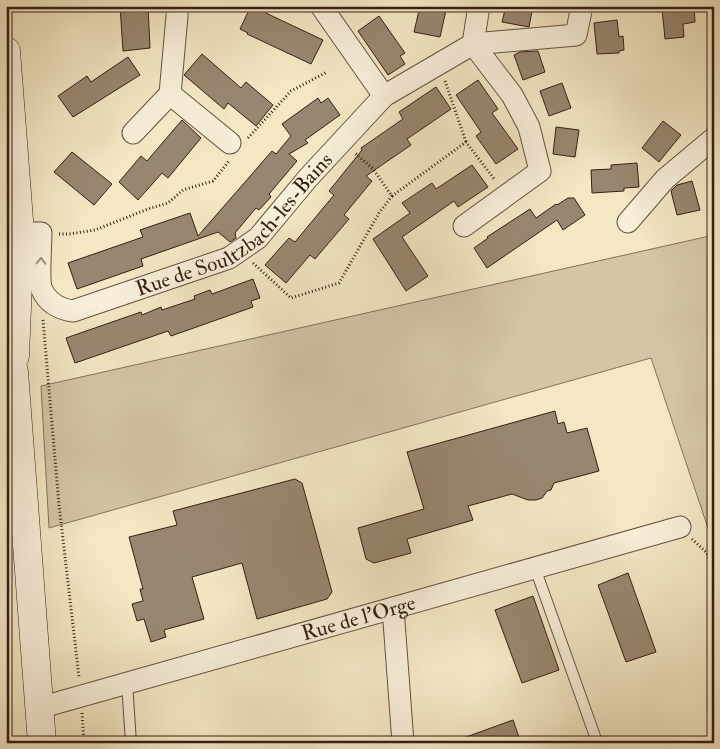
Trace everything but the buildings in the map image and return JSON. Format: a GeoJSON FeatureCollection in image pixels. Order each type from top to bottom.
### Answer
{"type":"FeatureCollection","features":[{"type":"Feature","properties":{"kind":"main road"},"geometry":{"type":"LineString","coordinates":[[6,51],[31,233],[14,372]]}},
{"type":"Feature","properties":{"kind":"main road"},"geometry":{"type":"LineString","coordinates":[[6,335],[14,372],[42,743]]}},
{"type":"Feature","properties":{"kind":"street"},"geometry":{"type":"LineString","coordinates":[[133,132],[170,94],[177,6]]}},
{"type":"Feature","properties":{"kind":"street"},"geometry":{"type":"LineString","coordinates":[[320,6],[384,96]]}},
{"type":"Feature","properties":{"kind":"street"},"geometry":{"type":"LineString","coordinates":[[464,226],[540,171],[529,128],[512,95],[473,44],[479,6]]}},
{"type":"Feature","properties":{"kind":"street"},"geometry":{"type":"LineString","coordinates":[[473,44],[576,35],[582,6]]}},
{"type":"Feature","properties":{"kind":"street","name":"Rue de Soultzbach-les-Bains"},"geometry":{"type":"LineString","coordinates":[[48,308],[73,311],[229,258],[258,238],[308,178],[384,96],[473,44]]}},
{"type":"Feature","properties":{"kind":"street"},"geometry":{"type":"LineString","coordinates":[[170,94],[234,147]]}},
{"type":"Feature","properties":{"kind":"street"},"geometry":{"type":"LineString","coordinates":[[628,222],[665,179],[714,138]]}},
{"type":"Feature","properties":{"kind":"street"},"geometry":{"type":"LineString","coordinates":[[31,233],[41,288],[48,308]]}},
{"type":"Feature","properties":{"kind":"street","name":"Rue de l'Orge"},"geometry":{"type":"LineString","coordinates":[[39,708],[680,527]]}},
{"type":"Feature","properties":{"kind":"street"},"geometry":{"type":"LineString","coordinates":[[393,608],[402,743]]}},
{"type":"Feature","properties":{"kind":"lane"},"geometry":{"type":"LineString","coordinates":[[536,568],[596,739]]}},
{"type":"Feature","properties":{"kind":"lane"},"geometry":{"type":"LineString","coordinates":[[127,683],[131,743]]}},
{"type":"Feature","properties":{"kind":"path"},"geometry":{"type":"LineString","coordinates":[[438,64],[466,142],[506,195]]}},
{"type":"Feature","properties":{"kind":"path"},"geometry":{"type":"LineString","coordinates":[[31,233],[69,234],[95,230],[148,208],[168,203],[182,190],[213,181],[234,147],[291,91],[326,72]]}},
{"type":"Feature","properties":{"kind":"path"},"geometry":{"type":"LineString","coordinates":[[342,140],[373,169],[392,196]]}},
{"type":"Feature","properties":{"kind":"path"},"geometry":{"type":"LineString","coordinates":[[240,250],[291,298],[340,282],[379,213],[392,196],[466,142]]}},
{"type":"Feature","properties":{"kind":"path"},"geometry":{"type":"LineString","coordinates":[[48,308],[60,505],[81,696],[84,743]]}},
{"type":"Feature","properties":{"kind":"path"},"geometry":{"type":"LineString","coordinates":[[680,527],[707,553],[714,573]]}},
{"type":"Feature","properties":{"kind":"shaded area"},"geometry":{"type":"Polygon","coordinates":[[[714,235],[714,546],[651,358],[49,528],[41,386],[714,235]]]}}]}
